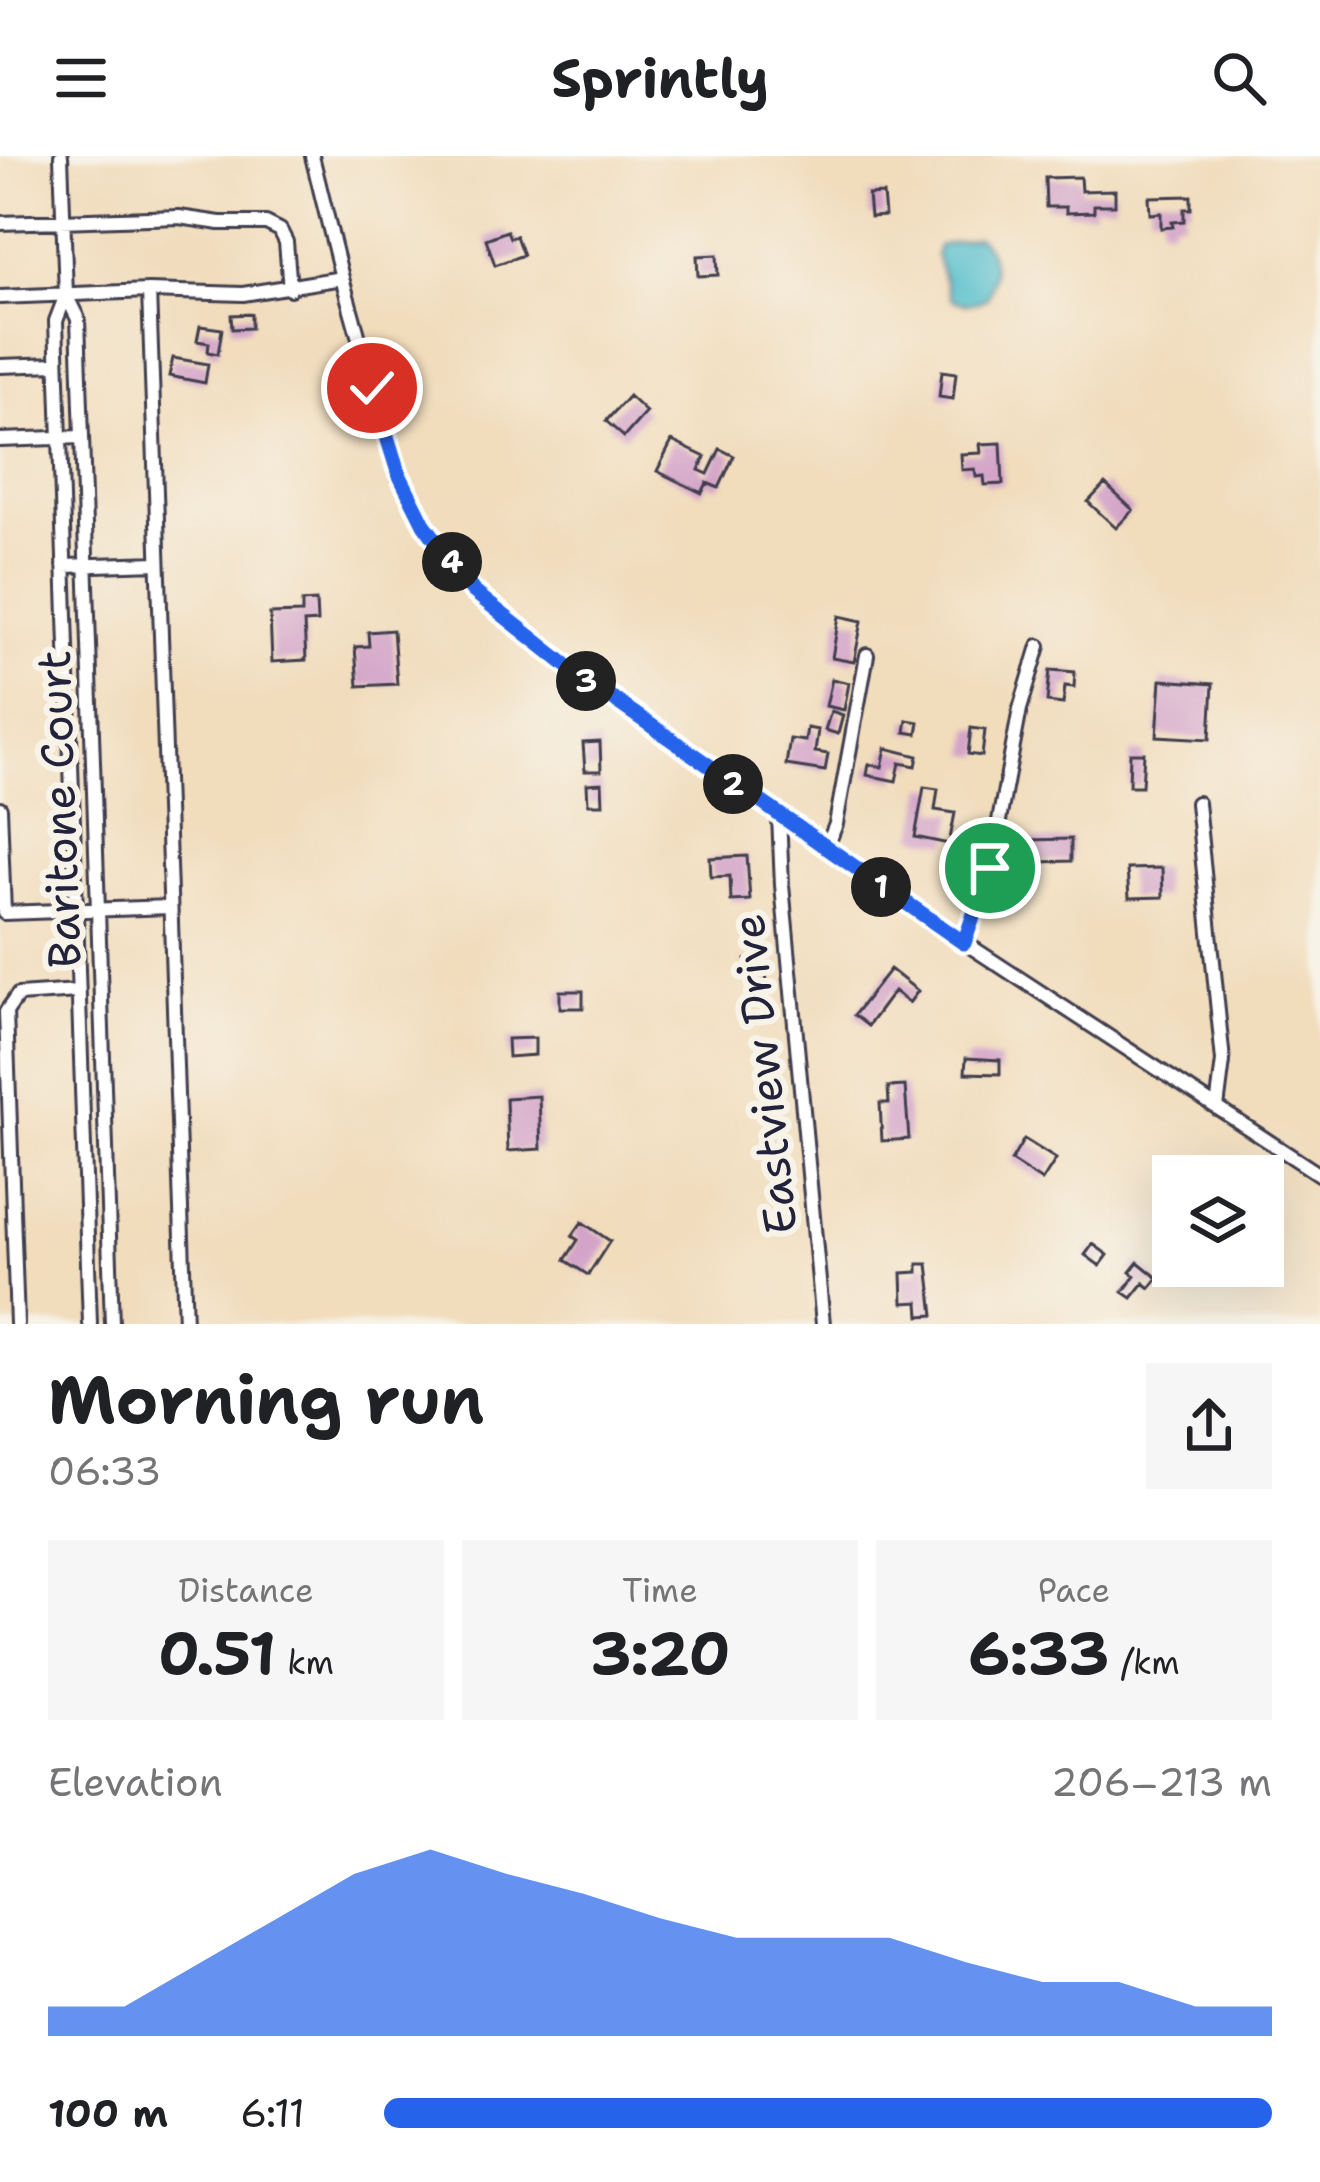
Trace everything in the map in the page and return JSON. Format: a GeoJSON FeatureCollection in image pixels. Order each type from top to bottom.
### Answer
{"type":"FeatureCollection","features":[{"type":"Feature","properties":{"kind":"street","name":"Baritone Court"},"geometry":{"type":"LineString","coordinates":[[61,156],[65,295],[56,314],[57,364],[90,1324]]}},
{"type":"Feature","properties":{"kind":"street"},"geometry":{"type":"LineString","coordinates":[[312,156],[341,278],[398,472],[424,524],[473,591],[580,676],[826,849],[1320,1175]]}},
{"type":"Feature","properties":{"kind":"street"},"geometry":{"type":"LineString","coordinates":[[0,223],[179,217],[266,223],[280,230],[286,242],[290,289]]}},
{"type":"Feature","properties":{"kind":"street"},"geometry":{"type":"LineString","coordinates":[[0,297],[149,291],[218,295],[290,289],[341,278]]}},
{"type":"Feature","properties":{"kind":"street"},"geometry":{"type":"LineString","coordinates":[[149,291],[185,1324]]}},
{"type":"Feature","properties":{"kind":"street","name":"Baritone Court"},"geometry":{"type":"LineString","coordinates":[[65,295],[78,319],[112,1324]]}},
{"type":"Feature","properties":{"kind":"street"},"geometry":{"type":"LineString","coordinates":[[0,366],[57,364]]}},
{"type":"Feature","properties":{"kind":"street"},"geometry":{"type":"LineString","coordinates":[[0,440],[82,437]]}},
{"type":"Feature","properties":{"kind":"street"},"geometry":{"type":"LineString","coordinates":[[64,566],[158,563]]}},
{"type":"Feature","properties":{"kind":"street"},"geometry":{"type":"LineString","coordinates":[[964,943],[990,868],[1020,709],[1039,646]]}},
{"type":"Feature","properties":{"kind":"street"},"geometry":{"type":"LineString","coordinates":[[826,849],[836,824],[867,656]]}},
{"type":"Feature","properties":{"kind":"street"},"geometry":{"type":"LineString","coordinates":[[70,747],[92,746]]}},
{"type":"Feature","properties":{"kind":"street"},"geometry":{"type":"LineString","coordinates":[[1197,803],[1223,1061],[1217,1108]]}},
{"type":"Feature","properties":{"kind":"street"},"geometry":{"type":"LineString","coordinates":[[0,808],[4,913],[170,907]]}},
{"type":"Feature","properties":{"kind":"street","name":"Eastview Drive"},"geometry":{"type":"LineString","coordinates":[[779,816],[823,1324]]}},
{"type":"Feature","properties":{"kind":"street"},"geometry":{"type":"LineString","coordinates":[[17,1324],[6,1012],[17,995],[78,991]]}},
{"type":"Feature","properties":{"kind":"street"},"geometry":{"type":"LineString","coordinates":[[84,1156],[106,1155]]}},
{"type":"Feature","properties":{"kind":"water"},"geometry":{"type":"Polygon","coordinates":[[[977,237],[988,250],[993,274],[987,298],[968,304],[950,298],[936,254],[938,246],[977,237]]]}},
{"type":"Feature","properties":{"kind":"building"},"geometry":{"type":"Polygon","coordinates":[[[1080,177],[1081,191],[1115,190],[1115,205],[1066,213],[1066,207],[1046,207],[1045,178],[1080,177]]]}},
{"type":"Feature","properties":{"kind":"building"},"geometry":{"type":"Polygon","coordinates":[[[883,194],[885,216],[870,217],[868,195],[883,194]]]}},
{"type":"Feature","properties":{"kind":"building"},"geometry":{"type":"Polygon","coordinates":[[[1191,196],[1191,209],[1184,209],[1184,221],[1172,222],[1173,227],[1161,228],[1161,213],[1150,214],[1149,197],[1191,196]]]}},
{"type":"Feature","properties":{"kind":"building"},"geometry":{"type":"Polygon","coordinates":[[[507,231],[510,238],[516,236],[523,255],[495,265],[486,239],[507,231]]]}},
{"type":"Feature","properties":{"kind":"building"},"geometry":{"type":"Polygon","coordinates":[[[717,255],[718,275],[698,276],[697,256],[717,255]]]}},
{"type":"Feature","properties":{"kind":"building"},"geometry":{"type":"Polygon","coordinates":[[[251,314],[251,328],[232,329],[231,315],[251,314]]]}},
{"type":"Feature","properties":{"kind":"building"},"geometry":{"type":"Polygon","coordinates":[[[200,326],[222,329],[218,354],[208,352],[209,343],[197,341],[200,326]]]}},
{"type":"Feature","properties":{"kind":"building"},"geometry":{"type":"Polygon","coordinates":[[[173,358],[208,364],[205,383],[169,376],[173,358]]]}},
{"type":"Feature","properties":{"kind":"building"},"geometry":{"type":"Polygon","coordinates":[[[942,371],[956,373],[953,399],[939,397],[942,371]]]}},
{"type":"Feature","properties":{"kind":"building"},"geometry":{"type":"Polygon","coordinates":[[[629,396],[646,412],[624,437],[606,421],[629,396]]]}},
{"type":"Feature","properties":{"kind":"building"},"geometry":{"type":"Polygon","coordinates":[[[672,441],[705,457],[699,470],[708,474],[720,449],[734,456],[719,488],[707,483],[702,493],[657,471],[672,441]]]}},
{"type":"Feature","properties":{"kind":"building"},"geometry":{"type":"Polygon","coordinates":[[[1001,443],[1003,484],[985,485],[984,476],[976,477],[975,469],[962,470],[961,454],[981,453],[980,444],[1001,443]]]}},
{"type":"Feature","properties":{"kind":"building"},"geometry":{"type":"Polygon","coordinates":[[[1105,484],[1133,510],[1116,528],[1088,502],[1105,484]]]}},
{"type":"Feature","properties":{"kind":"building"},"geometry":{"type":"Polygon","coordinates":[[[316,601],[317,622],[304,623],[306,660],[272,662],[270,614],[302,613],[302,602],[316,601]]]}},
{"type":"Feature","properties":{"kind":"building"},"geometry":{"type":"Polygon","coordinates":[[[839,616],[862,621],[854,662],[832,658],[839,616]]]}},
{"type":"Feature","properties":{"kind":"building"},"geometry":{"type":"Polygon","coordinates":[[[393,630],[397,684],[358,686],[355,647],[369,646],[368,632],[393,630]]]}},
{"type":"Feature","properties":{"kind":"building"},"geometry":{"type":"Polygon","coordinates":[[[1050,670],[1075,672],[1074,687],[1065,686],[1063,704],[1047,702],[1050,670]]]}},
{"type":"Feature","properties":{"kind":"building"},"geometry":{"type":"Polygon","coordinates":[[[832,679],[849,683],[844,710],[826,706],[832,679]]]}},
{"type":"Feature","properties":{"kind":"building"},"geometry":{"type":"Polygon","coordinates":[[[1161,680],[1213,684],[1210,739],[1157,736],[1161,680]]]}},
{"type":"Feature","properties":{"kind":"building"},"geometry":{"type":"Polygon","coordinates":[[[831,711],[843,715],[838,734],[825,730],[831,711]]]}},
{"type":"Feature","properties":{"kind":"building"},"geometry":{"type":"Polygon","coordinates":[[[907,720],[919,722],[917,734],[905,732],[907,720]]]}},
{"type":"Feature","properties":{"kind":"building"},"geometry":{"type":"Polygon","coordinates":[[[807,728],[818,730],[815,752],[828,754],[825,771],[786,765],[790,739],[805,741],[807,728]]]}},
{"type":"Feature","properties":{"kind":"building"},"geometry":{"type":"Polygon","coordinates":[[[971,728],[985,730],[982,756],[968,754],[971,728]]]}},
{"type":"Feature","properties":{"kind":"building"},"geometry":{"type":"Polygon","coordinates":[[[600,742],[601,771],[585,771],[583,743],[600,742]]]}},
{"type":"Feature","properties":{"kind":"building"},"geometry":{"type":"Polygon","coordinates":[[[886,748],[918,756],[916,766],[900,763],[896,781],[867,775],[869,764],[882,767],[886,748]]]}},
{"type":"Feature","properties":{"kind":"building"},"geometry":{"type":"Polygon","coordinates":[[[1130,753],[1144,753],[1142,786],[1129,786],[1130,753]]]}},
{"type":"Feature","properties":{"kind":"building"},"geometry":{"type":"Polygon","coordinates":[[[602,783],[603,804],[588,804],[587,784],[602,783]]]}},
{"type":"Feature","properties":{"kind":"building"},"geometry":{"type":"Polygon","coordinates":[[[924,787],[938,789],[935,810],[955,813],[949,844],[915,837],[924,787]]]}},
{"type":"Feature","properties":{"kind":"building"},"geometry":{"type":"Polygon","coordinates":[[[1071,839],[1071,861],[1040,862],[1039,854],[1028,854],[1028,840],[1071,839]]]}},
{"type":"Feature","properties":{"kind":"building"},"geometry":{"type":"Polygon","coordinates":[[[747,856],[750,900],[731,901],[730,876],[711,877],[710,858],[747,856]]]}},
{"type":"Feature","properties":{"kind":"building"},"geometry":{"type":"Polygon","coordinates":[[[1162,868],[1163,897],[1129,898],[1127,869],[1162,868]]]}},
{"type":"Feature","properties":{"kind":"building"},"geometry":{"type":"Polygon","coordinates":[[[765,959],[767,983],[747,984],[746,960],[765,959]]]}},
{"type":"Feature","properties":{"kind":"building"},"geometry":{"type":"Polygon","coordinates":[[[890,969],[918,991],[909,1003],[894,991],[868,1026],[854,1015],[890,969]]]}},
{"type":"Feature","properties":{"kind":"building"},"geometry":{"type":"Polygon","coordinates":[[[560,991],[583,991],[583,1008],[560,1008],[560,991]]]}},
{"type":"Feature","properties":{"kind":"building"},"geometry":{"type":"Polygon","coordinates":[[[535,1038],[535,1055],[508,1057],[507,1039],[535,1038]]]}},
{"type":"Feature","properties":{"kind":"building"},"geometry":{"type":"Polygon","coordinates":[[[966,1058],[1000,1060],[1000,1074],[965,1073],[966,1058]]]}},
{"type":"Feature","properties":{"kind":"building"},"geometry":{"type":"Polygon","coordinates":[[[905,1086],[909,1139],[882,1141],[880,1103],[889,1103],[888,1087],[905,1086]]]}},
{"type":"Feature","properties":{"kind":"building"},"geometry":{"type":"Polygon","coordinates":[[[539,1096],[541,1149],[508,1151],[506,1098],[539,1096]]]}},
{"type":"Feature","properties":{"kind":"building"},"geometry":{"type":"Polygon","coordinates":[[[1024,1139],[1056,1159],[1042,1181],[1011,1161],[1024,1139]]]}},
{"type":"Feature","properties":{"kind":"building"},"geometry":{"type":"Polygon","coordinates":[[[582,1222],[610,1241],[588,1275],[565,1260],[578,1240],[572,1236],[582,1222]]]}},
{"type":"Feature","properties":{"kind":"building"},"geometry":{"type":"Polygon","coordinates":[[[1093,1244],[1108,1255],[1100,1266],[1085,1255],[1093,1244]]]}},
{"type":"Feature","properties":{"kind":"building"},"geometry":{"type":"Polygon","coordinates":[[[1138,1262],[1152,1273],[1150,1288],[1144,1283],[1132,1298],[1123,1292],[1135,1276],[1130,1272],[1138,1262]]]}},
{"type":"Feature","properties":{"kind":"building"},"geometry":{"type":"Polygon","coordinates":[[[918,1264],[928,1264],[934,1315],[920,1316],[919,1302],[903,1303],[902,1273],[918,1272],[918,1264]]]}},
{"type":"Feature","properties":{"kind":"route"},"geometry":{"type":"LineString","coordinates":[[372,388],[398,472],[424,524],[473,591],[580,676],[964,943],[990,868]]}}]}
